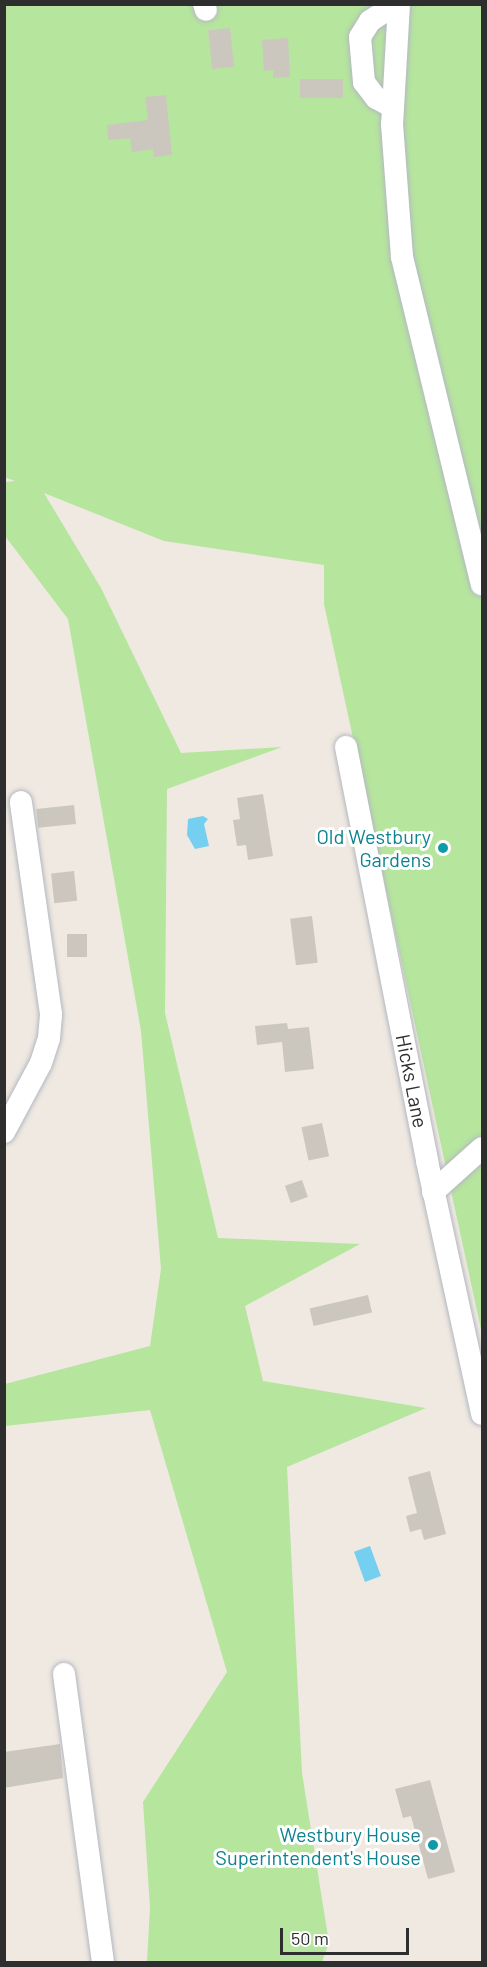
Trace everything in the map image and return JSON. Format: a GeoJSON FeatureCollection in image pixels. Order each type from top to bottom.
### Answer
{"type":"FeatureCollection","features":[{"type":"Feature","properties":{"kind":"street"},"geometry":{"type":"LineString","coordinates":[[398,4],[393,107],[402,257],[483,584]]}},
{"type":"Feature","properties":{"kind":"street"},"geometry":{"type":"LineString","coordinates":[[393,107],[376,98],[364,82],[360,37],[370,21],[398,4]]}},
{"type":"Feature","properties":{"kind":"street","name":"Hicks Lane"},"geometry":{"type":"LineString","coordinates":[[346,747],[433,1192],[483,1414]]}},
{"type":"Feature","properties":{"kind":"street"},"geometry":{"type":"LineString","coordinates":[[4,1132],[41,1064],[49,1038],[51,1014],[21,802]]}},
{"type":"Feature","properties":{"kind":"street"},"geometry":{"type":"LineString","coordinates":[[433,1192],[483,1148]]}},
{"type":"Feature","properties":{"kind":"street"},"geometry":{"type":"LineString","coordinates":[[64,1674],[103,1962]]}},
{"type":"Feature","properties":{"kind":"green space","name":"Old Westbury Gardens"},"geometry":{"type":"Polygon","coordinates":[[[5,5],[482,5],[482,1334],[324,604],[324,565],[164,541],[44,493],[101,588],[181,753],[282,747],[167,789],[165,1013],[218,1238],[360,1244],[245,1306],[263,1381],[426,1408],[287,1467],[302,1773],[329,1943],[322,1962],[147,1962],[150,1907],[143,1802],[227,1672],[150,1410],[5,1426],[5,1384],[150,1346],[161,1269],[141,1031],[68,619],[5,536],[5,482],[15,481],[4,477],[5,5]]]}},
{"type":"Feature","properties":{"kind":"water"},"geometry":{"type":"Polygon","coordinates":[[[203,816],[208,819],[204,824],[209,846],[195,849],[187,835],[188,819],[203,816]]]}},
{"type":"Feature","properties":{"kind":"water"},"geometry":{"type":"Polygon","coordinates":[[[370,1546],[381,1576],[365,1582],[354,1552],[370,1546]]]}},
{"type":"Feature","properties":{"kind":"building"},"geometry":{"type":"Polygon","coordinates":[[[230,28],[234,67],[212,69],[208,30],[230,28]]]}},
{"type":"Feature","properties":{"kind":"building"},"geometry":{"type":"Polygon","coordinates":[[[288,38],[290,77],[273,78],[273,70],[264,71],[262,40],[288,38]]]}},
{"type":"Feature","properties":{"kind":"building"},"geometry":{"type":"Polygon","coordinates":[[[300,79],[343,79],[343,98],[300,98],[300,79]]]}},
{"type":"Feature","properties":{"kind":"building"},"geometry":{"type":"Polygon","coordinates":[[[166,95],[172,155],[154,157],[153,149],[132,152],[130,138],[108,140],[107,125],[148,120],[145,97],[166,95]]]}},
{"type":"Feature","properties":{"kind":"building"},"geometry":{"type":"Polygon","coordinates":[[[263,794],[273,856],[248,860],[246,845],[237,846],[233,820],[240,819],[237,798],[263,794]]]}},
{"type":"Feature","properties":{"kind":"building"},"geometry":{"type":"Polygon","coordinates":[[[74,805],[76,824],[38,828],[36,809],[74,805]]]}},
{"type":"Feature","properties":{"kind":"building"},"geometry":{"type":"Polygon","coordinates":[[[74,871],[77,901],[54,903],[51,873],[74,871]]]}},
{"type":"Feature","properties":{"kind":"building"},"geometry":{"type":"Polygon","coordinates":[[[312,916],[318,963],[296,965],[290,919],[312,916]]]}},
{"type":"Feature","properties":{"kind":"building"},"geometry":{"type":"Polygon","coordinates":[[[67,934],[87,934],[87,957],[67,957],[67,934]]]}},
{"type":"Feature","properties":{"kind":"building"},"geometry":{"type":"Polygon","coordinates":[[[287,1023],[288,1029],[309,1027],[314,1069],[285,1072],[282,1042],[257,1045],[255,1026],[287,1023]]]}},
{"type":"Feature","properties":{"kind":"building"},"geometry":{"type":"Polygon","coordinates":[[[322,1123],[329,1156],[309,1161],[301,1127],[322,1123]]]}},
{"type":"Feature","properties":{"kind":"building"},"geometry":{"type":"Polygon","coordinates":[[[302,1180],[308,1197],[291,1203],[285,1186],[302,1180]]]}},
{"type":"Feature","properties":{"kind":"building"},"geometry":{"type":"Polygon","coordinates":[[[368,1295],[372,1313],[314,1326],[310,1308],[368,1295]]]}},
{"type":"Feature","properties":{"kind":"building"},"geometry":{"type":"Polygon","coordinates":[[[430,1471],[446,1534],[424,1540],[421,1529],[410,1532],[406,1516],[417,1513],[408,1477],[430,1471]]]}},
{"type":"Feature","properties":{"kind":"building"},"geometry":{"type":"Polygon","coordinates":[[[60,1744],[63,1778],[4,1788],[4,1752],[60,1744]]]}},
{"type":"Feature","properties":{"kind":"building","name":"Westbury House Superintendent's House"},"geometry":{"type":"Polygon","coordinates":[[[430,1780],[455,1872],[428,1879],[411,1816],[403,1818],[395,1789],[430,1780]]]}},
{"type":"Feature","properties":{"kind":"place","name":"Old Westbury Gardens"},"geometry":{"type":"Point","coordinates":[443,848]}},
{"type":"Feature","properties":{"kind":"place","name":"Westbury House Superintendent's House"},"geometry":{"type":"Point","coordinates":[433,1845]}}]}
